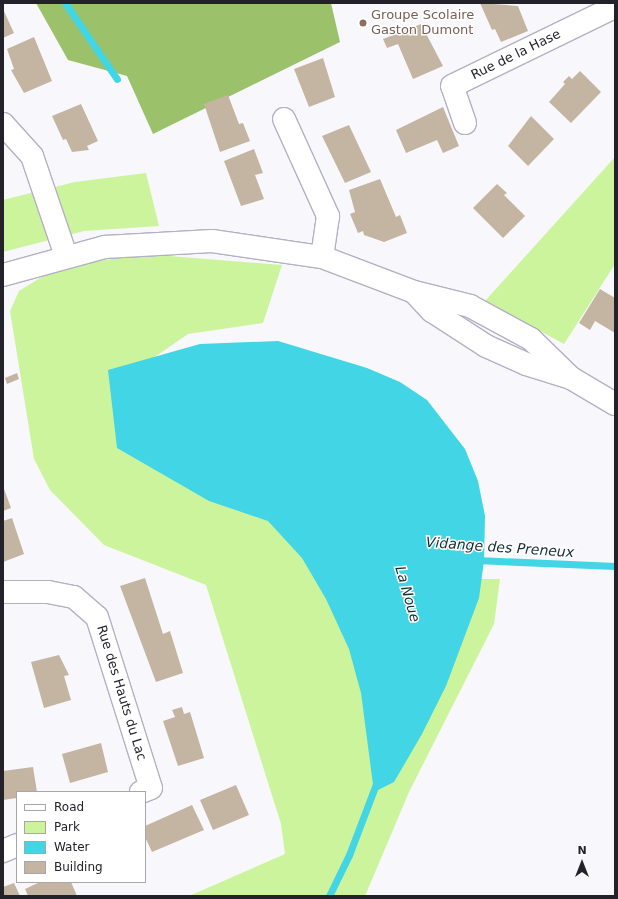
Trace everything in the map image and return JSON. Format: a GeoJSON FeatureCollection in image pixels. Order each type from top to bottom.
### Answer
{"type":"FeatureCollection","features":[{"type":"Feature","properties":{"kind":"street","name":"Rue de la Hase"},"geometry":{"type":"LineString","coordinates":[[465,123],[452,86],[615,7]]}},
{"type":"Feature","properties":{"kind":"street"},"geometry":{"type":"LineString","coordinates":[[284,119],[328,216],[322,257]]}},
{"type":"Feature","properties":{"kind":"street"},"geometry":{"type":"LineString","coordinates":[[3,124],[32,156],[66,256]]}},
{"type":"Feature","properties":{"kind":"street"},"geometry":{"type":"LineString","coordinates":[[3,275],[66,256],[105,247],[212,241],[322,257],[414,292],[470,306],[524,335],[562,367],[571,378],[615,404]]}},
{"type":"Feature","properties":{"kind":"street","name":"Rue des Hauts du Lac"},"geometry":{"type":"LineString","coordinates":[[3,592],[48,592],[74,597],[97,617],[151,788],[144,791]]}},
{"type":"Feature","properties":{"kind":"street"},"geometry":{"type":"LineString","coordinates":[[3,851],[16,845]]}},
{"type":"Feature","properties":{"kind":"green space"},"geometry":{"type":"Polygon","coordinates":[[[36,3],[331,3],[340,42],[153,134],[127,76],[68,60],[36,3]]]}},
{"type":"Feature","properties":{"kind":"green space"},"geometry":{"type":"Polygon","coordinates":[[[615,157],[615,264],[564,344],[485,301],[615,157]]]}},
{"type":"Feature","properties":{"kind":"green space"},"geometry":{"type":"Polygon","coordinates":[[[146,173],[159,226],[84,231],[3,252],[3,200],[75,182],[146,173]]]}},
{"type":"Feature","properties":{"kind":"green space"},"geometry":{"type":"Polygon","coordinates":[[[144,254],[282,265],[263,323],[188,334],[127,376],[455,579],[500,579],[494,624],[409,792],[365,896],[189,896],[285,854],[281,824],[206,585],[104,545],[50,490],[34,459],[10,311],[19,291],[58,267],[144,254]]]}},
{"type":"Feature","properties":{"kind":"water"},"geometry":{"type":"Polygon","coordinates":[[[278,341],[367,368],[400,382],[427,400],[465,449],[478,481],[485,516],[484,561],[479,598],[446,686],[422,734],[394,782],[374,792],[361,693],[349,649],[326,599],[302,558],[268,521],[209,501],[117,448],[108,370],[200,344],[278,341]]]}},
{"type":"Feature","properties":{"kind":"building"},"geometry":{"type":"Polygon","coordinates":[[[480,3],[518,6],[528,31],[501,42],[495,29],[492,30],[480,3]]]}},
{"type":"Feature","properties":{"kind":"building"},"geometry":{"type":"Polygon","coordinates":[[[3,9],[14,33],[3,38],[3,9]]]}},
{"type":"Feature","properties":{"kind":"building"},"geometry":{"type":"Polygon","coordinates":[[[421,24],[443,66],[413,79],[398,44],[387,48],[383,39],[421,24]]]}},
{"type":"Feature","properties":{"kind":"building"},"geometry":{"type":"Polygon","coordinates":[[[34,37],[52,81],[24,93],[11,70],[14,69],[7,49],[34,37]]]}},
{"type":"Feature","properties":{"kind":"building"},"geometry":{"type":"Polygon","coordinates":[[[323,58],[335,97],[309,107],[294,69],[323,58]]]}},
{"type":"Feature","properties":{"kind":"building"},"geometry":{"type":"Polygon","coordinates":[[[580,71],[601,92],[571,123],[549,102],[565,84],[563,82],[569,76],[572,79],[580,71]]]}},
{"type":"Feature","properties":{"kind":"building"},"geometry":{"type":"Polygon","coordinates":[[[228,95],[239,124],[243,123],[250,141],[220,152],[204,104],[228,95]]]}},
{"type":"Feature","properties":{"kind":"building"},"geometry":{"type":"Polygon","coordinates":[[[81,104],[98,141],[87,146],[89,150],[72,152],[66,139],[63,140],[52,116],[81,104]]]}},
{"type":"Feature","properties":{"kind":"building"},"geometry":{"type":"Polygon","coordinates":[[[443,107],[459,146],[443,153],[437,140],[406,153],[396,130],[443,107]]]}},
{"type":"Feature","properties":{"kind":"building"},"geometry":{"type":"Polygon","coordinates":[[[531,116],[554,139],[528,166],[508,146],[531,116]]]}},
{"type":"Feature","properties":{"kind":"building"},"geometry":{"type":"Polygon","coordinates":[[[349,125],[371,172],[345,183],[322,136],[349,125]]]}},
{"type":"Feature","properties":{"kind":"building"},"geometry":{"type":"Polygon","coordinates":[[[254,149],[263,173],[255,175],[264,199],[241,206],[224,161],[254,149]]]}},
{"type":"Feature","properties":{"kind":"building"},"geometry":{"type":"Polygon","coordinates":[[[380,179],[396,217],[400,215],[407,233],[384,242],[364,235],[363,231],[358,233],[350,214],[355,212],[349,190],[380,179]]]}},
{"type":"Feature","properties":{"kind":"building"},"geometry":{"type":"Polygon","coordinates":[[[497,184],[507,193],[504,195],[525,216],[503,238],[473,208],[497,184]]]}},
{"type":"Feature","properties":{"kind":"building"},"geometry":{"type":"Polygon","coordinates":[[[600,289],[615,298],[615,333],[595,321],[590,330],[579,323],[600,289]]]}},
{"type":"Feature","properties":{"kind":"building"},"geometry":{"type":"Polygon","coordinates":[[[17,373],[19,379],[7,384],[5,378],[17,373]]]}},
{"type":"Feature","properties":{"kind":"building"},"geometry":{"type":"Polygon","coordinates":[[[3,486],[11,508],[3,511],[3,486]]]}},
{"type":"Feature","properties":{"kind":"building"},"geometry":{"type":"Polygon","coordinates":[[[12,518],[24,554],[3,562],[3,521],[12,518]]]}},
{"type":"Feature","properties":{"kind":"building"},"geometry":{"type":"Polygon","coordinates":[[[145,578],[163,634],[170,631],[183,673],[156,682],[120,586],[145,578]]]}},
{"type":"Feature","properties":{"kind":"building"},"geometry":{"type":"Polygon","coordinates":[[[59,655],[69,675],[64,676],[71,700],[44,708],[31,662],[59,655]]]}},
{"type":"Feature","properties":{"kind":"building"},"geometry":{"type":"Polygon","coordinates":[[[182,707],[184,714],[190,712],[204,758],[178,766],[163,721],[175,717],[172,710],[182,707]]]}},
{"type":"Feature","properties":{"kind":"building"},"geometry":{"type":"Polygon","coordinates":[[[101,743],[108,772],[70,783],[62,754],[101,743]]]}},
{"type":"Feature","properties":{"kind":"building"},"geometry":{"type":"Polygon","coordinates":[[[33,767],[37,791],[16,791],[16,798],[3,800],[3,771],[33,767]]]}},
{"type":"Feature","properties":{"kind":"building"},"geometry":{"type":"Polygon","coordinates":[[[236,785],[249,815],[213,830],[200,800],[236,785]]]}},
{"type":"Feature","properties":{"kind":"building"},"geometry":{"type":"Polygon","coordinates":[[[192,805],[204,830],[152,852],[146,839],[146,826],[192,805]]]}},
{"type":"Feature","properties":{"kind":"building"},"geometry":{"type":"Polygon","coordinates":[[[14,883],[20,896],[3,896],[3,887],[14,883]]]}},
{"type":"Feature","properties":{"kind":"building"},"geometry":{"type":"Polygon","coordinates":[[[38,883],[71,883],[77,896],[28,896],[25,889],[38,883]]]}},
{"type":"Feature","properties":{"kind":"waterway","name":"La Noue"},"geometry":{"type":"LineString","coordinates":[[65,3],[117,79]]}},
{"type":"Feature","properties":{"kind":"waterway","name":"Vidange des Preneux"},"geometry":{"type":"LineString","coordinates":[[476,560],[615,566]]}},
{"type":"Feature","properties":{"kind":"waterway","name":"La Noue"},"geometry":{"type":"LineString","coordinates":[[329,896],[349,855],[376,784]]}},
{"type":"Feature","properties":{"kind":"place","name":"Groupe Scolaire Gaston Dumont"},"geometry":{"type":"Point","coordinates":[363,23]}}]}
